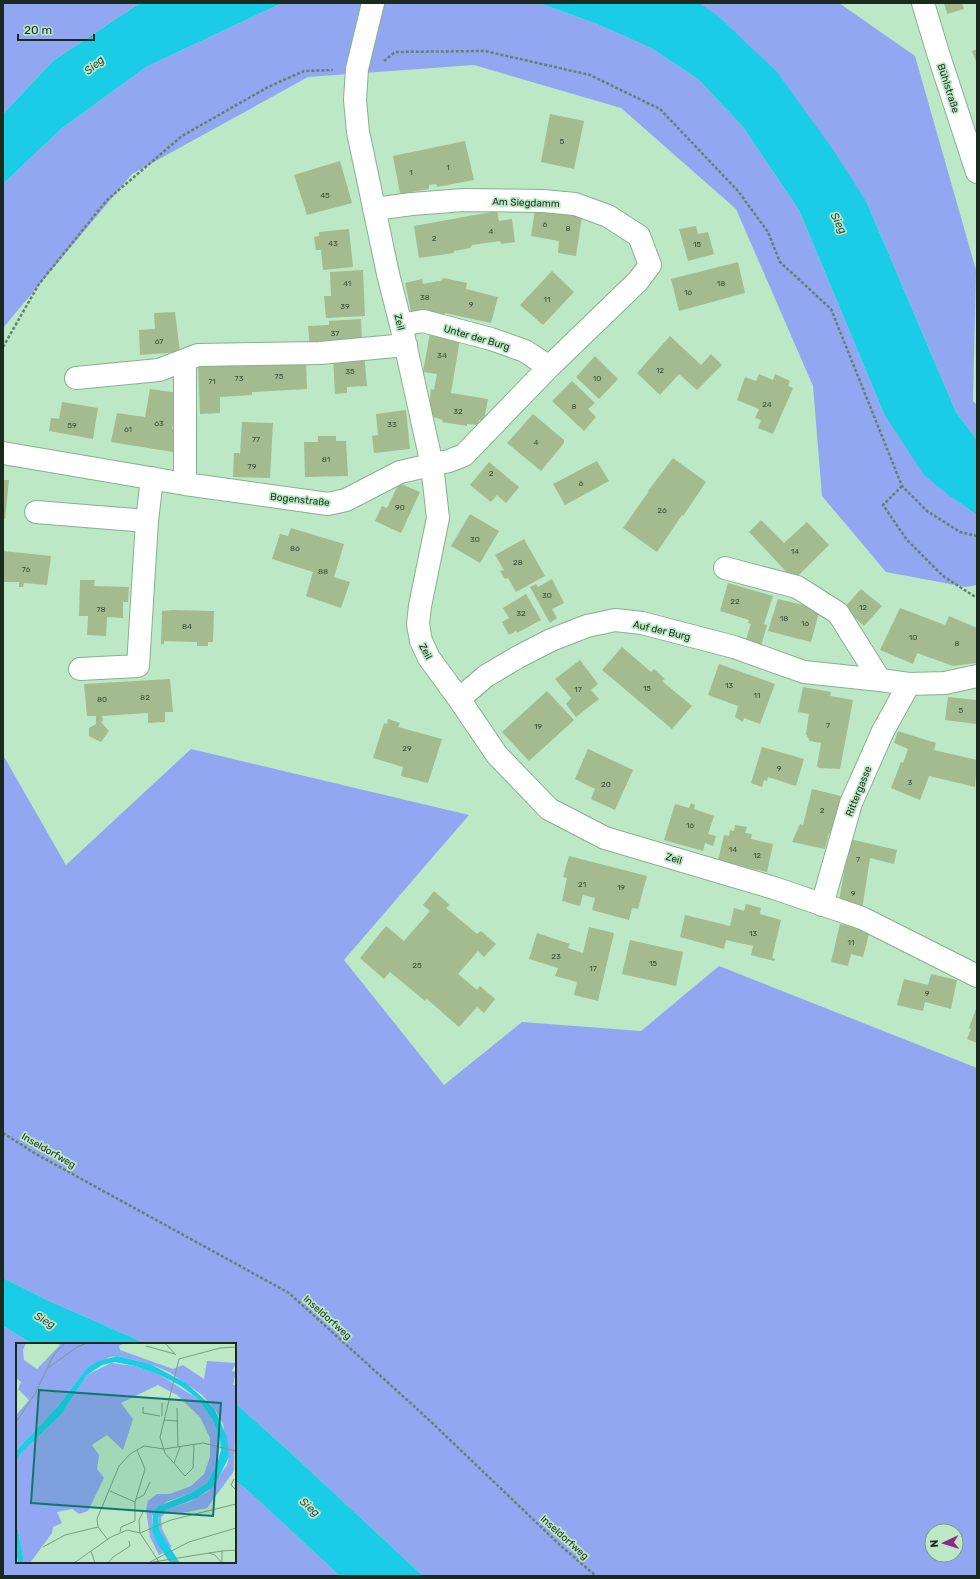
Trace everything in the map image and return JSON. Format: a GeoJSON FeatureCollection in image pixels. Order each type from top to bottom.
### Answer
{"type":"FeatureCollection","features":[{"type":"Feature","properties":{"kind":"street","name":"Zeil"},"geometry":{"type":"LineString","coordinates":[[373,3],[357,69],[355,100],[358,132],[374,209],[388,274],[404,335],[432,465],[438,518],[420,606],[418,624],[420,641],[429,658],[497,755],[549,809],[605,838],[774,888],[862,918],[977,976]]}},
{"type":"Feature","properties":{"kind":"street","name":"Bühlstraße"},"geometry":{"type":"LineString","coordinates":[[923,3],[977,172]]}},
{"type":"Feature","properties":{"kind":"street","name":"Am Siegdamm"},"geometry":{"type":"LineString","coordinates":[[374,209],[464,200],[543,200],[575,204],[608,216],[639,236],[650,264],[638,281],[548,367]]}},
{"type":"Feature","properties":{"kind":"street","name":"Unter der Burg"},"geometry":{"type":"LineString","coordinates":[[404,335],[423,321],[491,339],[526,351],[548,367]]}},
{"type":"Feature","properties":{"kind":"street"},"geometry":{"type":"LineString","coordinates":[[76,378],[159,370],[198,355],[320,353],[404,335]]}},
{"type":"Feature","properties":{"kind":"street"},"geometry":{"type":"LineString","coordinates":[[185,360],[185,484]]}},
{"type":"Feature","properties":{"kind":"street"},"geometry":{"type":"LineString","coordinates":[[432,465],[449,461],[464,454],[548,367]]}},
{"type":"Feature","properties":{"kind":"street","name":"Bogenstraße"},"geometry":{"type":"LineString","coordinates":[[3,453],[185,484],[328,504],[346,500],[400,472],[432,465]]}},
{"type":"Feature","properties":{"kind":"street"},"geometry":{"type":"LineString","coordinates":[[80,669],[138,666],[147,521],[152,478]]}},
{"type":"Feature","properties":{"kind":"street"},"geometry":{"type":"LineString","coordinates":[[36,512],[147,521]]}},
{"type":"Feature","properties":{"kind":"street"},"geometry":{"type":"LineString","coordinates":[[725,568],[797,587],[838,613],[880,680]]}},
{"type":"Feature","properties":{"kind":"street","name":"Auf der Burg"},"geometry":{"type":"LineString","coordinates":[[459,699],[486,676],[544,644],[586,626],[615,620],[642,623],[734,648],[804,672],[909,684],[945,683],[977,676]]}},
{"type":"Feature","properties":{"kind":"street","name":"Rittergasse"},"geometry":{"type":"LineString","coordinates":[[822,905],[851,803],[883,731],[909,684]]}},
{"type":"Feature","properties":{"kind":"path"},"geometry":{"type":"LineString","coordinates":[[902,486],[884,505],[907,540],[943,576],[977,598]]}},
{"type":"Feature","properties":{"kind":"path","name":"Inseldorfweg"},"geometry":{"type":"LineString","coordinates":[[3,1133],[36,1154],[289,1293],[427,1418],[561,1546],[596,1576]]}},
{"type":"Feature","properties":{"kind":"shaded area"},"geometry":{"type":"Polygon","coordinates":[[[3,3],[140,3],[53,61],[3,114],[3,3]]]}},
{"type":"Feature","properties":{"kind":"shaded area"},"geometry":{"type":"Polygon","coordinates":[[[282,3],[539,3],[597,24],[651,48],[698,79],[743,127],[799,210],[884,414],[951,497],[977,515],[977,585],[966,587],[886,572],[822,496],[813,386],[736,209],[621,108],[474,65],[308,77],[132,174],[3,328],[3,184],[61,129],[146,67],[282,3]]]}},
{"type":"Feature","properties":{"kind":"shaded area"},"geometry":{"type":"Polygon","coordinates":[[[699,3],[839,3],[915,56],[976,270],[973,401],[977,405],[977,440],[956,412],[867,203],[699,3]]]}},
{"type":"Feature","properties":{"kind":"shaded area"},"geometry":{"type":"Polygon","coordinates":[[[191,749],[469,815],[344,960],[444,1085],[522,1022],[641,1031],[719,966],[977,1068],[977,1576],[423,1576],[236,1404],[236,1343],[145,1343],[47,1300],[3,1278],[3,755],[66,865],[191,749]]]}},
{"type":"Feature","properties":{"kind":"shaded area"},"geometry":{"type":"Polygon","coordinates":[[[3,1326],[31,1343],[16,1343],[16,1563],[236,1563],[236,1482],[245,1488],[340,1576],[3,1576],[3,1326]]]}},
{"type":"Feature","properties":{"kind":"water","name":"Sieg"},"geometry":{"type":"Polygon","coordinates":[[[140,3],[282,3],[146,67],[61,129],[3,184],[3,114],[53,61],[140,3]]]}},
{"type":"Feature","properties":{"kind":"water","name":"Sieg"},"geometry":{"type":"Polygon","coordinates":[[[539,3],[699,3],[718,16],[777,72],[834,151],[867,203],[956,412],[977,440],[977,515],[951,497],[924,475],[884,414],[799,210],[743,127],[698,79],[651,48],[597,24],[539,3]]]}},
{"type":"Feature","properties":{"kind":"water","name":"Sieg"},"geometry":{"type":"Polygon","coordinates":[[[3,1278],[47,1300],[145,1343],[31,1343],[3,1326],[3,1278]]]}},
{"type":"Feature","properties":{"kind":"water","name":"Sieg"},"geometry":{"type":"Polygon","coordinates":[[[236,1404],[423,1576],[340,1576],[245,1488],[236,1482],[236,1404]]]}},
{"type":"Feature","properties":{"kind":"building"},"geometry":{"type":"Polygon","coordinates":[[[944,3],[962,3],[964,9],[947,14],[944,3]]]}},
{"type":"Feature","properties":{"kind":"building"},"geometry":{"type":"Polygon","coordinates":[[[977,49],[977,64],[972,51],[977,49]]]}},
{"type":"Feature","properties":{"kind":"building"},"geometry":{"type":"Polygon","coordinates":[[[550,114],[584,121],[574,169],[541,162],[550,114]]]}},
{"type":"Feature","properties":{"kind":"building"},"geometry":{"type":"Polygon","coordinates":[[[465,141],[474,180],[437,187],[436,184],[429,185],[429,189],[400,194],[393,156],[465,141]]]}},
{"type":"Feature","properties":{"kind":"building"},"geometry":{"type":"Polygon","coordinates":[[[340,161],[352,203],[307,215],[294,175],[340,161]]]}},
{"type":"Feature","properties":{"kind":"building"},"geometry":{"type":"Polygon","coordinates":[[[535,209],[582,216],[576,256],[558,253],[559,241],[531,236],[535,209]]]}},
{"type":"Feature","properties":{"kind":"building"},"geometry":{"type":"Polygon","coordinates":[[[497,211],[499,221],[512,219],[515,242],[501,244],[500,241],[472,245],[470,248],[454,251],[454,253],[419,258],[414,226],[497,211]]]}},
{"type":"Feature","properties":{"kind":"building"},"geometry":{"type":"Polygon","coordinates":[[[696,226],[698,234],[708,232],[714,254],[688,261],[679,229],[696,226]]]}},
{"type":"Feature","properties":{"kind":"building"},"geometry":{"type":"Polygon","coordinates":[[[349,229],[353,267],[323,270],[321,250],[316,250],[314,237],[319,236],[319,232],[349,229]]]}},
{"type":"Feature","properties":{"kind":"building"},"geometry":{"type":"Polygon","coordinates":[[[738,262],[745,293],[679,311],[671,279],[738,262]]]}},
{"type":"Feature","properties":{"kind":"building"},"geometry":{"type":"Polygon","coordinates":[[[363,270],[365,316],[326,318],[324,296],[331,296],[330,272],[363,270]]]}},
{"type":"Feature","properties":{"kind":"building"},"geometry":{"type":"Polygon","coordinates":[[[552,271],[574,292],[543,325],[520,305],[552,271]]]}},
{"type":"Feature","properties":{"kind":"building"},"geometry":{"type":"Polygon","coordinates":[[[444,278],[467,283],[466,289],[498,297],[491,323],[445,313],[445,315],[428,318],[412,316],[405,283],[422,279],[423,284],[439,282],[444,278]]]}},
{"type":"Feature","properties":{"kind":"building"},"geometry":{"type":"Polygon","coordinates":[[[175,312],[180,352],[140,355],[139,330],[155,329],[154,313],[175,312]]]}},
{"type":"Feature","properties":{"kind":"building"},"geometry":{"type":"Polygon","coordinates":[[[361,319],[362,340],[322,342],[323,347],[310,348],[308,326],[329,325],[329,321],[361,319]]]}},
{"type":"Feature","properties":{"kind":"building"},"geometry":{"type":"Polygon","coordinates":[[[430,333],[460,339],[451,393],[488,399],[484,421],[479,420],[478,425],[467,424],[467,426],[442,422],[443,420],[433,417],[429,405],[431,389],[434,390],[437,374],[423,372],[430,333]]]}},
{"type":"Feature","properties":{"kind":"building"},"geometry":{"type":"Polygon","coordinates":[[[670,336],[701,365],[711,354],[722,365],[697,390],[679,374],[660,395],[637,373],[670,336]]]}},
{"type":"Feature","properties":{"kind":"building"},"geometry":{"type":"Polygon","coordinates":[[[364,353],[367,386],[347,387],[347,393],[335,394],[333,356],[364,353]]]}},
{"type":"Feature","properties":{"kind":"building"},"geometry":{"type":"Polygon","coordinates":[[[595,356],[618,379],[599,399],[576,377],[595,356]]]}},
{"type":"Feature","properties":{"kind":"building"},"geometry":{"type":"Polygon","coordinates":[[[306,360],[307,389],[252,392],[252,395],[220,397],[220,413],[200,414],[198,365],[306,360]]]}},
{"type":"Feature","properties":{"kind":"building"},"geometry":{"type":"Polygon","coordinates":[[[759,374],[773,380],[775,374],[790,381],[788,386],[793,388],[773,434],[758,428],[761,420],[755,418],[759,409],[737,400],[745,377],[756,381],[759,374]]]}},
{"type":"Feature","properties":{"kind":"building"},"geometry":{"type":"Polygon","coordinates":[[[572,381],[595,403],[588,409],[596,417],[584,431],[552,401],[572,381]]]}},
{"type":"Feature","properties":{"kind":"building"},"geometry":{"type":"Polygon","coordinates":[[[150,389],[178,393],[172,429],[177,430],[173,452],[111,442],[117,413],[145,417],[150,389]]]}},
{"type":"Feature","properties":{"kind":"building"},"geometry":{"type":"Polygon","coordinates":[[[62,402],[98,408],[93,439],[49,431],[51,418],[59,419],[62,402]]]}},
{"type":"Feature","properties":{"kind":"building"},"geometry":{"type":"Polygon","coordinates":[[[406,410],[410,449],[374,453],[372,436],[378,435],[376,414],[406,410]]]}},
{"type":"Feature","properties":{"kind":"building"},"geometry":{"type":"Polygon","coordinates":[[[533,414],[564,440],[564,443],[541,471],[507,443],[533,414]]]}},
{"type":"Feature","properties":{"kind":"building"},"geometry":{"type":"Polygon","coordinates":[[[242,422],[273,423],[270,478],[233,477],[234,453],[239,453],[240,455],[242,422]]]}},
{"type":"Feature","properties":{"kind":"building"},"geometry":{"type":"Polygon","coordinates":[[[318,436],[336,436],[336,441],[346,441],[348,476],[305,477],[304,442],[318,442],[318,436]]]}},
{"type":"Feature","properties":{"kind":"building"},"geometry":{"type":"Polygon","coordinates":[[[673,458],[706,482],[657,552],[623,528],[673,458]]]}},
{"type":"Feature","properties":{"kind":"building"},"geometry":{"type":"Polygon","coordinates":[[[597,461],[609,481],[565,505],[553,484],[597,461]]]}},
{"type":"Feature","properties":{"kind":"building"},"geometry":{"type":"Polygon","coordinates":[[[489,462],[519,487],[506,503],[497,495],[491,502],[470,485],[489,462]]]}},
{"type":"Feature","properties":{"kind":"building"},"geometry":{"type":"Polygon","coordinates":[[[3,480],[9,480],[5,519],[3,519],[3,480]]]}},
{"type":"Feature","properties":{"kind":"building"},"geometry":{"type":"Polygon","coordinates":[[[399,483],[420,492],[401,533],[375,521],[382,506],[387,508],[399,483]]]}},
{"type":"Feature","properties":{"kind":"building"},"geometry":{"type":"Polygon","coordinates":[[[470,514],[499,531],[480,563],[451,546],[470,514]]]}},
{"type":"Feature","properties":{"kind":"building"},"geometry":{"type":"Polygon","coordinates":[[[761,520],[784,543],[807,522],[829,545],[794,580],[749,532],[761,520]]]}},
{"type":"Feature","properties":{"kind":"building"},"geometry":{"type":"Polygon","coordinates":[[[291,528],[344,544],[334,577],[350,582],[341,608],[306,596],[313,572],[272,559],[280,534],[288,536],[291,528]]]}},
{"type":"Feature","properties":{"kind":"building"},"geometry":{"type":"Polygon","coordinates":[[[524,539],[545,576],[516,592],[508,578],[505,579],[500,571],[504,570],[495,555],[524,539]]]}},
{"type":"Feature","properties":{"kind":"building"},"geometry":{"type":"Polygon","coordinates":[[[3,551],[51,556],[47,585],[24,583],[23,587],[19,587],[19,582],[3,582],[3,551]]]}},
{"type":"Feature","properties":{"kind":"building"},"geometry":{"type":"Polygon","coordinates":[[[552,579],[564,603],[552,609],[557,618],[550,623],[530,587],[536,584],[538,587],[552,579]]]}},
{"type":"Feature","properties":{"kind":"building"},"geometry":{"type":"Polygon","coordinates":[[[80,580],[95,580],[94,586],[129,587],[128,602],[123,602],[123,618],[107,617],[106,636],[87,635],[88,616],[79,616],[80,580]]]}},
{"type":"Feature","properties":{"kind":"building"},"geometry":{"type":"Polygon","coordinates":[[[728,583],[773,596],[764,624],[767,625],[761,646],[745,642],[751,624],[748,623],[749,620],[720,611],[728,583]]]}},
{"type":"Feature","properties":{"kind":"building"},"geometry":{"type":"Polygon","coordinates":[[[861,589],[882,606],[864,626],[844,608],[861,589]]]}},
{"type":"Feature","properties":{"kind":"building"},"geometry":{"type":"Polygon","coordinates":[[[526,594],[541,620],[517,633],[516,631],[509,635],[502,622],[509,618],[503,608],[526,594]]]}},
{"type":"Feature","properties":{"kind":"building"},"geometry":{"type":"Polygon","coordinates":[[[778,599],[820,609],[811,642],[768,631],[778,599]]]}},
{"type":"Feature","properties":{"kind":"building"},"geometry":{"type":"Polygon","coordinates":[[[900,608],[945,625],[949,616],[977,628],[976,663],[953,666],[917,653],[913,664],[880,650],[900,608]]]}},
{"type":"Feature","properties":{"kind":"building"},"geometry":{"type":"Polygon","coordinates":[[[162,611],[214,611],[213,642],[208,642],[208,646],[197,646],[197,642],[164,641],[164,644],[161,644],[162,611]]]}},
{"type":"Feature","properties":{"kind":"building"},"geometry":{"type":"Polygon","coordinates":[[[622,647],[651,672],[654,669],[665,679],[662,681],[692,706],[672,729],[602,670],[622,647]]]}},
{"type":"Feature","properties":{"kind":"building"},"geometry":{"type":"Polygon","coordinates":[[[580,660],[598,684],[591,690],[599,699],[576,717],[566,704],[571,698],[555,679],[580,660]]]}},
{"type":"Feature","properties":{"kind":"building"},"geometry":{"type":"Polygon","coordinates":[[[719,664],[775,684],[760,724],[744,718],[743,722],[735,717],[738,706],[708,695],[719,664]]]}},
{"type":"Feature","properties":{"kind":"building"},"geometry":{"type":"Polygon","coordinates":[[[170,679],[173,712],[165,712],[165,722],[148,723],[148,713],[102,716],[103,721],[101,722],[109,731],[101,742],[89,736],[89,728],[96,724],[96,716],[87,716],[84,684],[170,679]]]}},
{"type":"Feature","properties":{"kind":"building"},"geometry":{"type":"Polygon","coordinates":[[[803,687],[831,692],[830,696],[853,700],[840,769],[819,768],[817,766],[821,743],[810,741],[806,734],[809,714],[798,712],[803,687]]]}},
{"type":"Feature","properties":{"kind":"building"},"geometry":{"type":"Polygon","coordinates":[[[547,691],[574,720],[529,761],[502,732],[547,691]]]}},
{"type":"Feature","properties":{"kind":"building"},"geometry":{"type":"Polygon","coordinates":[[[948,697],[977,700],[977,724],[945,720],[948,697]]]}},
{"type":"Feature","properties":{"kind":"building"},"geometry":{"type":"Polygon","coordinates":[[[388,719],[400,723],[398,727],[442,739],[428,783],[401,776],[403,767],[373,758],[384,723],[387,724],[388,719]]]}},
{"type":"Feature","properties":{"kind":"building"},"geometry":{"type":"Polygon","coordinates":[[[898,731],[936,743],[934,750],[977,760],[975,787],[929,776],[920,800],[891,788],[901,762],[903,763],[908,749],[894,743],[898,731]]]}},
{"type":"Feature","properties":{"kind":"building"},"geometry":{"type":"Polygon","coordinates":[[[762,747],[804,759],[796,786],[768,777],[767,781],[764,780],[762,787],[751,783],[762,747]]]}},
{"type":"Feature","properties":{"kind":"building"},"geometry":{"type":"Polygon","coordinates":[[[588,749],[633,770],[615,810],[591,799],[595,789],[575,779],[588,749]]]}},
{"type":"Feature","properties":{"kind":"building"},"geometry":{"type":"Polygon","coordinates":[[[812,789],[841,796],[832,833],[829,833],[825,849],[792,842],[800,824],[803,825],[812,789]]]}},
{"type":"Feature","properties":{"kind":"building"},"geometry":{"type":"Polygon","coordinates":[[[691,803],[695,805],[694,809],[714,816],[708,834],[716,836],[713,846],[705,843],[703,851],[664,840],[675,804],[689,808],[691,803]]]}},
{"type":"Feature","properties":{"kind":"building"},"geometry":{"type":"Polygon","coordinates":[[[735,825],[747,827],[745,833],[752,834],[751,839],[773,844],[767,872],[718,861],[724,835],[729,836],[730,830],[734,831],[735,825]]]}},
{"type":"Feature","properties":{"kind":"building"},"geometry":{"type":"Polygon","coordinates":[[[850,839],[897,850],[894,864],[870,858],[862,910],[838,906],[850,839]]]}},
{"type":"Feature","properties":{"kind":"building"},"geometry":{"type":"Polygon","coordinates":[[[569,856],[647,876],[638,909],[632,908],[629,920],[592,910],[595,898],[583,895],[580,906],[562,901],[567,878],[563,877],[569,856]]]}},
{"type":"Feature","properties":{"kind":"building"},"geometry":{"type":"Polygon","coordinates":[[[434,891],[450,905],[446,908],[477,934],[481,931],[496,944],[484,957],[478,951],[458,974],[477,990],[480,986],[495,999],[484,1013],[477,1007],[459,1027],[427,999],[425,1001],[390,972],[384,979],[360,958],[386,926],[404,941],[430,911],[423,905],[434,891]]]}},
{"type":"Feature","properties":{"kind":"building"},"geometry":{"type":"Polygon","coordinates":[[[746,904],[761,908],[760,914],[781,920],[772,958],[775,959],[774,961],[751,955],[753,946],[726,940],[724,949],[680,937],[685,915],[730,926],[734,908],[744,911],[746,904]]]}},
{"type":"Feature","properties":{"kind":"building"},"geometry":{"type":"Polygon","coordinates":[[[840,924],[870,930],[863,957],[851,954],[848,966],[831,962],[840,924]]]}},
{"type":"Feature","properties":{"kind":"building"},"geometry":{"type":"Polygon","coordinates":[[[589,927],[614,933],[598,1001],[574,995],[577,982],[555,976],[558,968],[529,959],[537,933],[570,944],[568,948],[583,953],[589,927]]]}},
{"type":"Feature","properties":{"kind":"building"},"geometry":{"type":"Polygon","coordinates":[[[630,940],[683,952],[676,986],[622,974],[630,940]]]}},
{"type":"Feature","properties":{"kind":"building"},"geometry":{"type":"Polygon","coordinates":[[[931,974],[957,980],[951,1009],[925,1002],[923,1011],[897,1005],[904,979],[928,985],[931,974]]]}},
{"type":"Feature","properties":{"kind":"building"},"geometry":{"type":"Polygon","coordinates":[[[977,1006],[977,1043],[967,1039],[971,1029],[969,1028],[977,1006]]]}}]}
